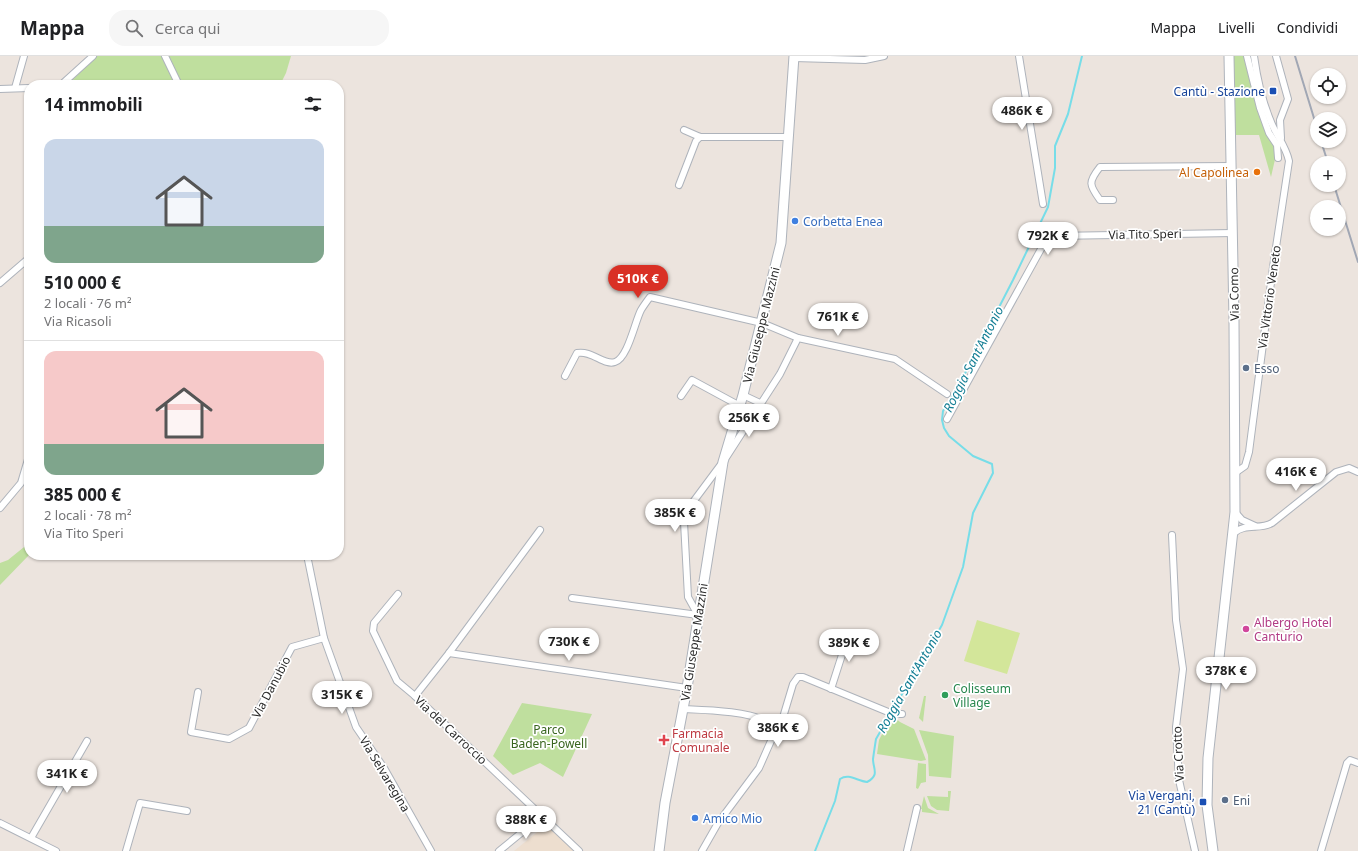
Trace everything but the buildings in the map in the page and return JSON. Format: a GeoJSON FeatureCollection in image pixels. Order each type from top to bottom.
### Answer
{"type":"FeatureCollection","features":[{"type":"Feature","properties":{"kind":"main road","name":"Via Como"},"geometry":{"type":"LineString","coordinates":[[1213,851],[1207,805],[1208,758],[1234,533],[1235,512],[1233,233],[1229,56]]}},
{"type":"Feature","properties":{"kind":"main road","name":"Via Giuseppe Mazzini"},"geometry":{"type":"LineString","coordinates":[[659,851],[665,803],[687,688],[723,462],[743,395],[781,243],[794,57]]}},
{"type":"Feature","properties":{"kind":"street"},"geometry":{"type":"LineString","coordinates":[[15,88],[24,56]]}},
{"type":"Feature","properties":{"kind":"street"},"geometry":{"type":"LineString","coordinates":[[67,80],[93,56]]}},
{"type":"Feature","properties":{"kind":"street"},"geometry":{"type":"LineString","coordinates":[[165,56],[177,80]]}},
{"type":"Feature","properties":{"kind":"street"},"geometry":{"type":"LineString","coordinates":[[794,57],[865,60],[884,56]]}},
{"type":"Feature","properties":{"kind":"street"},"geometry":{"type":"LineString","coordinates":[[1019,56],[1043,204]]}},
{"type":"Feature","properties":{"kind":"street"},"geometry":{"type":"LineString","coordinates":[[1247,56],[1260,108],[1269,133],[1277,145],[1278,158]]}},
{"type":"Feature","properties":{"kind":"street","name":"Via Vittorio Veneto"},"geometry":{"type":"LineString","coordinates":[[1235,472],[1242,469],[1249,452],[1274,260],[1288,171],[1287,153],[1265,107],[1254,56]]}},
{"type":"Feature","properties":{"kind":"street","name":"Via Vittorio Veneto"},"geometry":{"type":"LineString","coordinates":[[1276,56],[1288,99],[1280,120],[1281,141]]}},
{"type":"Feature","properties":{"kind":"street"},"geometry":{"type":"LineString","coordinates":[[0,89],[24,88]]}},
{"type":"Feature","properties":{"kind":"street"},"geometry":{"type":"LineString","coordinates":[[684,130],[700,137],[789,137]]}},
{"type":"Feature","properties":{"kind":"street"},"geometry":{"type":"LineString","coordinates":[[679,185],[696,141],[700,137]]}},
{"type":"Feature","properties":{"kind":"street"},"geometry":{"type":"LineString","coordinates":[[1113,200],[1100,200],[1091,188],[1091,177],[1100,167],[1231,166]]}},
{"type":"Feature","properties":{"kind":"street","name":"Via Tito Speri"},"geometry":{"type":"LineString","coordinates":[[947,420],[1046,240],[1054,236],[1233,233]]}},
{"type":"Feature","properties":{"kind":"street"},"geometry":{"type":"LineString","coordinates":[[0,283],[24,262]]}},
{"type":"Feature","properties":{"kind":"street"},"geometry":{"type":"LineString","coordinates":[[566,376],[577,353],[585,352],[607,362],[615,362],[623,356],[641,310],[650,297],[762,323],[798,338],[895,359],[947,394]]}},
{"type":"Feature","properties":{"kind":"street"},"geometry":{"type":"LineString","coordinates":[[698,615],[688,597],[684,522],[693,502],[723,462],[780,374],[798,338]]}},
{"type":"Feature","properties":{"kind":"street"},"geometry":{"type":"LineString","coordinates":[[681,396],[692,380],[740,406]]}},
{"type":"Feature","properties":{"kind":"street"},"geometry":{"type":"LineString","coordinates":[[743,395],[760,403]]}},
{"type":"Feature","properties":{"kind":"street"},"geometry":{"type":"LineString","coordinates":[[1234,533],[1241,528],[1257,527],[1272,523],[1336,472],[1349,468],[1358,472]]}},
{"type":"Feature","properties":{"kind":"street"},"geometry":{"type":"LineString","coordinates":[[0,508],[21,483],[24,473]]}},
{"type":"Feature","properties":{"kind":"street"},"geometry":{"type":"LineString","coordinates":[[1235,512],[1242,520],[1257,527]]}},
{"type":"Feature","properties":{"kind":"street"},"geometry":{"type":"LineString","coordinates":[[415,696],[449,653],[540,530]]}},
{"type":"Feature","properties":{"kind":"street","name":"Via Crotto"},"geometry":{"type":"LineString","coordinates":[[1172,535],[1176,620],[1184,669],[1176,727],[1179,780],[1187,824],[1195,851]]}},
{"type":"Feature","properties":{"kind":"street","name":"Via Selvaregina"},"geometry":{"type":"LineString","coordinates":[[308,560],[324,638],[356,727],[384,768],[431,851]]}},
{"type":"Feature","properties":{"kind":"street","name":"Via del Carroccio"},"geometry":{"type":"LineString","coordinates":[[398,594],[374,623],[373,631],[397,681],[415,696],[579,851]]}},
{"type":"Feature","properties":{"kind":"street"},"geometry":{"type":"LineString","coordinates":[[572,598],[698,615]]}},
{"type":"Feature","properties":{"kind":"street"},"geometry":{"type":"LineString","coordinates":[[831,689],[849,633]]}},
{"type":"Feature","properties":{"kind":"street","name":"Via Danubio"},"geometry":{"type":"LineString","coordinates":[[198,692],[191,732],[229,740],[249,728],[292,647],[324,638]]}},
{"type":"Feature","properties":{"kind":"street"},"geometry":{"type":"LineString","coordinates":[[449,653],[687,688]]}},
{"type":"Feature","properties":{"kind":"street"},"geometry":{"type":"LineString","coordinates":[[773,728],[781,724],[793,684],[798,677],[803,677],[890,712],[902,714]]}},
{"type":"Feature","properties":{"kind":"street"},"geometry":{"type":"LineString","coordinates":[[683,709],[744,714],[769,723],[773,728],[774,734],[759,768],[718,823],[702,851]]}},
{"type":"Feature","properties":{"kind":"street"},"geometry":{"type":"LineString","coordinates":[[31,838],[87,741]]}},
{"type":"Feature","properties":{"kind":"street"},"geometry":{"type":"LineString","coordinates":[[1321,851],[1347,762],[1350,760],[1358,763]]}},
{"type":"Feature","properties":{"kind":"street"},"geometry":{"type":"LineString","coordinates":[[126,851],[140,803],[187,812]]}},
{"type":"Feature","properties":{"kind":"street"},"geometry":{"type":"LineString","coordinates":[[907,851],[917,808]]}},
{"type":"Feature","properties":{"kind":"street"},"geometry":{"type":"LineString","coordinates":[[499,851],[542,816]]}},
{"type":"Feature","properties":{"kind":"street"},"geometry":{"type":"LineString","coordinates":[[0,823],[56,851]]}},
{"type":"Feature","properties":{"kind":"shaded area"},"geometry":{"type":"Polygon","coordinates":[[[546,825],[575,851],[514,851],[546,825]]]}},
{"type":"Feature","properties":{"kind":"green space"},"geometry":{"type":"Polygon","coordinates":[[[95,56],[291,56],[282,80],[73,80],[95,56]]]}},
{"type":"Feature","properties":{"kind":"green space"},"geometry":{"type":"Polygon","coordinates":[[[1233,56],[1246,56],[1259,116],[1273,140],[1276,155],[1271,177],[1259,135],[1235,135],[1233,56]]]}},
{"type":"Feature","properties":{"kind":"green space"},"geometry":{"type":"Polygon","coordinates":[[[24,547],[24,560],[0,585],[0,563],[8,560],[24,547]]]}},
{"type":"Feature","properties":{"kind":"green space"},"geometry":{"type":"Polygon","coordinates":[[[977,620],[1020,633],[1007,674],[964,661],[977,620]]]}},
{"type":"Feature","properties":{"kind":"green space"},"geometry":{"type":"Polygon","coordinates":[[[924,696],[926,696],[923,722],[919,718],[924,696]]]}},
{"type":"Feature","properties":{"kind":"green space","name":"Parco Baden-Powell"},"geometry":{"type":"Polygon","coordinates":[[[522,703],[592,714],[563,777],[540,763],[513,775],[493,756],[522,703]]]}},
{"type":"Feature","properties":{"kind":"green space"},"geometry":{"type":"Polygon","coordinates":[[[892,715],[900,722],[914,729],[926,760],[921,761],[877,754],[879,740],[892,715]]]}},
{"type":"Feature","properties":{"kind":"green space"},"geometry":{"type":"Polygon","coordinates":[[[919,730],[954,736],[951,778],[929,776],[928,755],[919,730]]]}},
{"type":"Feature","properties":{"kind":"green space"},"geometry":{"type":"Polygon","coordinates":[[[918,763],[926,764],[926,782],[921,783],[918,789],[916,788],[918,763]]]}},
{"type":"Feature","properties":{"kind":"green space"},"geometry":{"type":"Polygon","coordinates":[[[948,791],[951,791],[949,811],[937,810],[931,806],[927,796],[948,797],[948,791]]]}},
{"type":"Feature","properties":{"kind":"green space"},"geometry":{"type":"Polygon","coordinates":[[[924,796],[928,808],[939,814],[922,812],[921,809],[924,796]]]}},
{"type":"Feature","properties":{"kind":"waterway","name":"Roggia Sant'Antonio"},"geometry":{"type":"LineString","coordinates":[[815,851],[835,801],[840,779],[843,777],[850,777],[867,782],[875,774],[873,759],[876,739],[942,625],[963,567],[973,513],[993,473],[992,464],[973,456],[949,436],[944,428],[942,420],[943,411],[958,387],[1013,280],[1048,207],[1055,168],[1055,146],[1068,114],[1082,56]]}},
{"type":"Feature","properties":{"kind":"railway"},"geometry":{"type":"LineString","coordinates":[[1295,56],[1312,112]]}},
{"type":"Feature","properties":{"kind":"railway"},"geometry":{"type":"LineString","coordinates":[[1323,148],[1326,156]]}},
{"type":"Feature","properties":{"kind":"railway"},"geometry":{"type":"LineString","coordinates":[[1336,192],[1358,262]]}},
{"type":"Feature","properties":{"kind":"place","name":"Cantù - Stazione"},"geometry":{"type":"Point","coordinates":[1273,91]}},
{"type":"Feature","properties":{"kind":"place","name":"Al Capolinea"},"geometry":{"type":"Point","coordinates":[1257,172]}},
{"type":"Feature","properties":{"kind":"place","name":"Corbetta Enea"},"geometry":{"type":"Point","coordinates":[795,221]}},
{"type":"Feature","properties":{"kind":"place","name":"Esso"},"geometry":{"type":"Point","coordinates":[1246,368]}},
{"type":"Feature","properties":{"kind":"place","name":"Albergo Hotel Canturio"},"geometry":{"type":"Point","coordinates":[1246,629]}},
{"type":"Feature","properties":{"kind":"place","name":"Colisseum Village"},"geometry":{"type":"Point","coordinates":[945,695]}},
{"type":"Feature","properties":{"kind":"place","name":"Farmacia Comunale"},"geometry":{"type":"Point","coordinates":[664,740]}},
{"type":"Feature","properties":{"kind":"place","name":"Eni"},"geometry":{"type":"Point","coordinates":[1225,800]}},
{"type":"Feature","properties":{"kind":"place","name":"Via Vergani, 21 (Cantù)"},"geometry":{"type":"Point","coordinates":[1203,802]}},
{"type":"Feature","properties":{"kind":"place","name":"Amico Mio"},"geometry":{"type":"Point","coordinates":[695,818]}}]}
